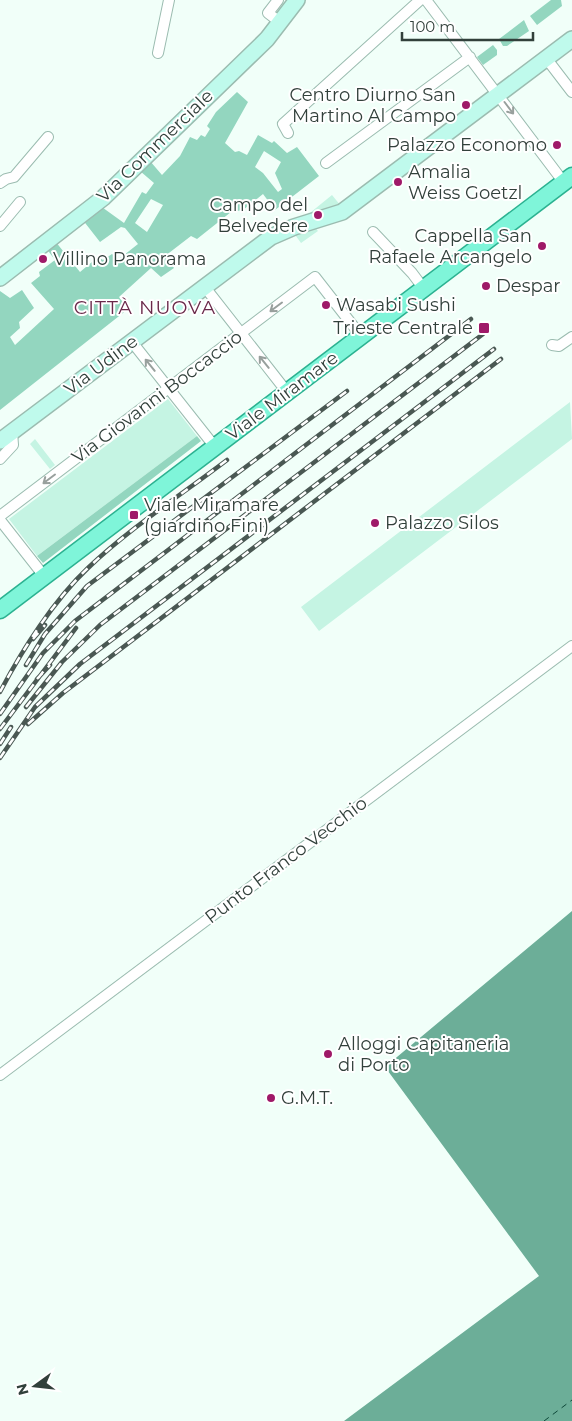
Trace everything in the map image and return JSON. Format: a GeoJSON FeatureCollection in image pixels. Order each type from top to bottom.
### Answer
{"type":"FeatureCollection","features":[{"type":"Feature","properties":{"kind":"main road","name":"Via Commerciale"},"geometry":{"type":"LineString","coordinates":[[0,278],[103,198],[267,39],[297,0]]}},
{"type":"Feature","properties":{"kind":"main road","name":"Via Udine"},"geometry":{"type":"LineString","coordinates":[[0,442],[271,237],[294,227],[342,212],[572,39]]}},
{"type":"Feature","properties":{"kind":"main road","name":"Viale Miramare"},"geometry":{"type":"LineString","coordinates":[[0,610],[361,336],[570,181]]}},
{"type":"Feature","properties":{"kind":"street"},"geometry":{"type":"LineString","coordinates":[[158,54],[169,0]]}},
{"type":"Feature","properties":{"kind":"street"},"geometry":{"type":"LineString","coordinates":[[278,0],[268,13],[280,23]]}},
{"type":"Feature","properties":{"kind":"street"},"geometry":{"type":"LineString","coordinates":[[288,133],[283,124],[420,0]]}},
{"type":"Feature","properties":{"kind":"street"},"geometry":{"type":"LineString","coordinates":[[426,0],[498,94],[570,181]]}},
{"type":"Feature","properties":{"kind":"street"},"geometry":{"type":"LineString","coordinates":[[326,163],[470,57]]}},
{"type":"Feature","properties":{"kind":"street"},"geometry":{"type":"LineString","coordinates":[[546,58],[572,92]]}},
{"type":"Feature","properties":{"kind":"street"},"geometry":{"type":"LineString","coordinates":[[0,184],[6,179],[14,177],[48,137]]}},
{"type":"Feature","properties":{"kind":"street"},"geometry":{"type":"LineString","coordinates":[[0,226],[20,202]]}},
{"type":"Feature","properties":{"kind":"street"},"geometry":{"type":"LineString","coordinates":[[373,232],[412,273],[424,289]]}},
{"type":"Feature","properties":{"kind":"street","name":"Via Giovanni Boccaccio"},"geometry":{"type":"LineString","coordinates":[[0,518],[315,277],[361,336]]}},
{"type":"Feature","properties":{"kind":"street"},"geometry":{"type":"LineString","coordinates":[[204,286],[287,392]]}},
{"type":"Feature","properties":{"kind":"street"},"geometry":{"type":"LineString","coordinates":[[552,345],[559,346],[572,337]]}},
{"type":"Feature","properties":{"kind":"street"},"geometry":{"type":"LineString","coordinates":[[132,342],[215,447]]}},
{"type":"Feature","properties":{"kind":"street"},"geometry":{"type":"LineString","coordinates":[[0,459],[13,445],[12,432]]}},
{"type":"Feature","properties":{"kind":"street"},"geometry":{"type":"LineString","coordinates":[[0,518],[44,576]]}},
{"type":"Feature","properties":{"kind":"street","name":"Punto Franco Vecchio"},"geometry":{"type":"LineString","coordinates":[[0,1075],[572,646]]}},
{"type":"Feature","properties":{"kind":"shaded area"},"geometry":{"type":"Polygon","coordinates":[[[551,0],[561,0],[562,6],[537,25],[530,16],[551,0]]]}},
{"type":"Feature","properties":{"kind":"shaded area"},"geometry":{"type":"Polygon","coordinates":[[[524,20],[529,31],[507,46],[503,46],[499,39],[524,20]]]}},
{"type":"Feature","properties":{"kind":"shaded area"},"geometry":{"type":"Polygon","coordinates":[[[493,45],[497,50],[497,55],[483,65],[477,57],[493,45]]]}},
{"type":"Feature","properties":{"kind":"shaded area"},"geometry":{"type":"Polygon","coordinates":[[[237,92],[248,102],[225,143],[235,152],[239,151],[247,155],[258,135],[272,143],[274,141],[287,153],[297,147],[319,176],[275,210],[263,194],[243,210],[231,212],[197,239],[191,236],[165,256],[174,268],[161,277],[151,268],[119,297],[128,309],[0,410],[0,291],[10,298],[22,290],[34,308],[19,322],[20,328],[10,337],[15,345],[54,309],[31,283],[40,276],[39,272],[55,260],[46,248],[55,241],[80,272],[98,257],[103,260],[112,254],[119,259],[138,244],[125,228],[121,227],[100,242],[82,219],[99,205],[124,223],[142,192],[146,194],[154,183],[140,171],[150,161],[162,175],[180,156],[190,137],[197,140],[201,135],[205,137],[210,129],[207,126],[216,112],[237,92]],[[264,151],[255,167],[263,173],[278,192],[282,189],[275,173],[281,162],[264,151]],[[151,199],[135,223],[147,232],[163,205],[151,199]]]}},
{"type":"Feature","properties":{"kind":"shaded area"},"geometry":{"type":"Polygon","coordinates":[[[332,195],[341,206],[300,221],[332,195]]]}},
{"type":"Feature","properties":{"kind":"shaded area"},"geometry":{"type":"Polygon","coordinates":[[[313,225],[318,231],[301,243],[293,232],[313,225]]]}},
{"type":"Feature","properties":{"kind":"shaded area"},"geometry":{"type":"Polygon","coordinates":[[[168,399],[197,436],[37,556],[9,519],[168,399]]]}},
{"type":"Feature","properties":{"kind":"shaded area"},"geometry":{"type":"Polygon","coordinates":[[[570,402],[572,439],[319,631],[301,607],[570,402]]]}},
{"type":"Feature","properties":{"kind":"shaded area"},"geometry":{"type":"Polygon","coordinates":[[[197,436],[201,441],[43,563],[37,556],[197,436]]]}},
{"type":"Feature","properties":{"kind":"shaded area"},"geometry":{"type":"Polygon","coordinates":[[[35,439],[55,465],[50,469],[30,444],[35,439]]]}},
{"type":"Feature","properties":{"kind":"shaded area"},"geometry":{"type":"Polygon","coordinates":[[[572,911],[572,1421],[344,1421],[539,1276],[385,1067],[572,911]]]}},
{"type":"Feature","properties":{"kind":"ferry route"},"geometry":{"type":"LineString","coordinates":[[544,1421],[572,1400]]}},
{"type":"Feature","properties":{"kind":"railway"},"geometry":{"type":"LineString","coordinates":[[0,714],[43,653],[75,621],[471,319]]}},
{"type":"Feature","properties":{"kind":"railway"},"geometry":{"type":"LineString","coordinates":[[26,707],[62,662],[100,625],[483,334]]}},
{"type":"Feature","properties":{"kind":"railway"},"geometry":{"type":"LineString","coordinates":[[0,758],[35,707],[80,664],[494,349]]}},
{"type":"Feature","properties":{"kind":"railway"},"geometry":{"type":"LineString","coordinates":[[28,724],[63,693],[501,359]]}},
{"type":"Feature","properties":{"kind":"railway"},"geometry":{"type":"LineString","coordinates":[[26,665],[45,634],[87,586],[347,391]]}},
{"type":"Feature","properties":{"kind":"railway"},"geometry":{"type":"LineString","coordinates":[[0,692],[18,659],[40,626],[75,581],[121,539],[227,460]]}},
{"type":"Feature","properties":{"kind":"railway"},"geometry":{"type":"LineString","coordinates":[[33,639],[45,625]]}},
{"type":"Feature","properties":{"kind":"railway"},"geometry":{"type":"LineString","coordinates":[[0,729],[76,628]]}},
{"type":"Feature","properties":{"kind":"railway"},"geometry":{"type":"LineString","coordinates":[[37,679],[50,665]]}},
{"type":"Feature","properties":{"kind":"railway"},"geometry":{"type":"LineString","coordinates":[[0,744],[11,727]]}},
{"type":"Feature","properties":{"kind":"place","name":"Centro Diurno San Martino Al Campo"},"geometry":{"type":"Point","coordinates":[466,105]}},
{"type":"Feature","properties":{"kind":"place","name":"Palazzo Economo"},"geometry":{"type":"Point","coordinates":[557,145]}},
{"type":"Feature","properties":{"kind":"place","name":"Amalia Weiss Goetzl"},"geometry":{"type":"Point","coordinates":[398,182]}},
{"type":"Feature","properties":{"kind":"place","name":"Campo del Belvedere"},"geometry":{"type":"Point","coordinates":[318,215]}},
{"type":"Feature","properties":{"kind":"place","name":"Cappella San Rafaele Arcangelo"},"geometry":{"type":"Point","coordinates":[542,246]}},
{"type":"Feature","properties":{"kind":"place","name":"Villino Panorama"},"geometry":{"type":"Point","coordinates":[43,259]}},
{"type":"Feature","properties":{"kind":"place","name":"Despar"},"geometry":{"type":"Point","coordinates":[486,286]}},
{"type":"Feature","properties":{"kind":"place","name":"Wasabi Sushi"},"geometry":{"type":"Point","coordinates":[326,305]}},
{"type":"Feature","properties":{"kind":"place","name":"Trieste Centrale"},"geometry":{"type":"Point","coordinates":[484,328]}},
{"type":"Feature","properties":{"kind":"place","name":"Viale Miramare (giardino Fini)"},"geometry":{"type":"Point","coordinates":[134,515]}},
{"type":"Feature","properties":{"kind":"place","name":"Palazzo Silos"},"geometry":{"type":"Point","coordinates":[375,523]}},
{"type":"Feature","properties":{"kind":"place","name":"Alloggi Capitaneria di Porto"},"geometry":{"type":"Point","coordinates":[328,1054]}},
{"type":"Feature","properties":{"kind":"place","name":"G.M.T."},"geometry":{"type":"Point","coordinates":[271,1098]}},
{"type":"Feature","properties":{"kind":"district","name":"CITTÀ NUOVA"},"geometry":{"type":"Point","coordinates":[145,307]}}]}
